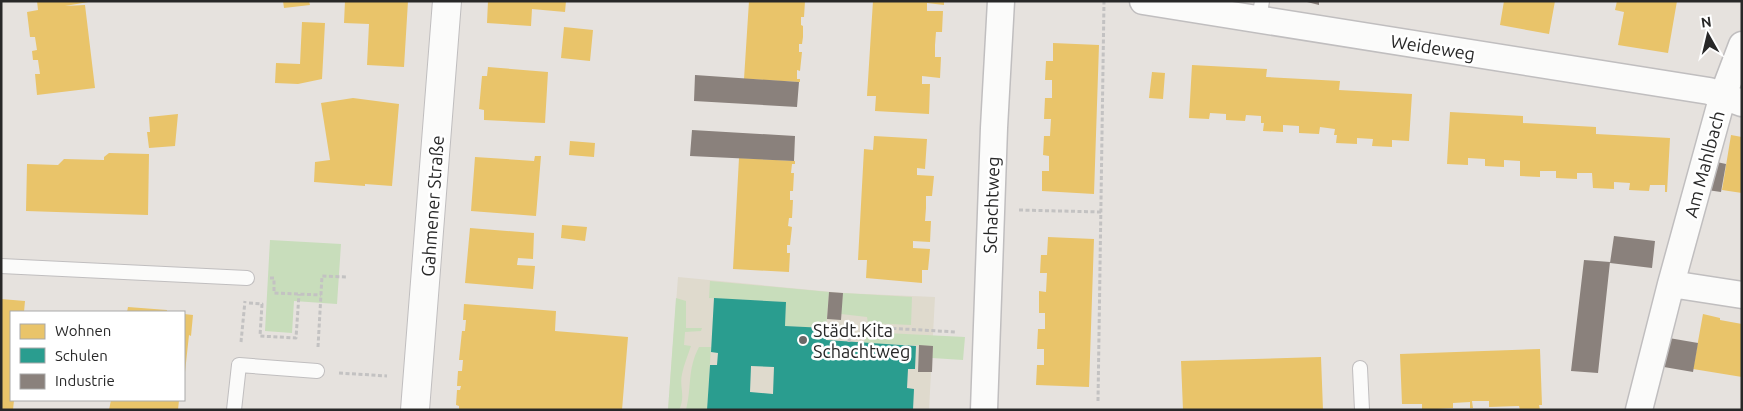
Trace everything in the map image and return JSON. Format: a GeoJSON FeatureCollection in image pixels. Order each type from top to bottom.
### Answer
{"type":"FeatureCollection","features":[{"type":"Feature","properties":{"kind":"main road","name":"Gahmener Straße"},"geometry":{"type":"LineString","coordinates":[[415,410],[447,1]]}},
{"type":"Feature","properties":{"kind":"street","name":"Schachtweg"},"geometry":{"type":"LineString","coordinates":[[984,410],[994,128],[1001,1]]}},
{"type":"Feature","properties":{"kind":"street","name":"Weideweg"},"geometry":{"type":"LineString","coordinates":[[1142,1],[1260,11],[1699,90],[1732,99]]}},
{"type":"Feature","properties":{"kind":"street","name":"Am Mahlbach"},"geometry":{"type":"LineString","coordinates":[[1639,410],[1671,284],[1732,99],[1742,45]]}},
{"type":"Feature","properties":{"kind":"street"},"geometry":{"type":"LineString","coordinates":[[1671,284],[1742,295]]}},
{"type":"Feature","properties":{"kind":"lane"},"geometry":{"type":"LineString","coordinates":[[1,266],[247,278]]}},
{"type":"Feature","properties":{"kind":"lane"},"geometry":{"type":"LineString","coordinates":[[234,410],[239,365],[317,371]]}},
{"type":"Feature","properties":{"kind":"lane"},"geometry":{"type":"LineString","coordinates":[[1360,368],[1362,410]]}},
{"type":"Feature","properties":{"kind":"path"},"geometry":{"type":"LineString","coordinates":[[1098,401],[1104,1]]}},
{"type":"Feature","properties":{"kind":"path"},"geometry":{"type":"LineString","coordinates":[[991,210],[1101,212]]}},
{"type":"Feature","properties":{"kind":"path"},"geometry":{"type":"LineString","coordinates":[[346,277],[322,276],[317,371],[418,379]]}},
{"type":"Feature","properties":{"kind":"path"},"geometry":{"type":"LineString","coordinates":[[239,365],[247,278]]}},
{"type":"Feature","properties":{"kind":"path"},"geometry":{"type":"LineString","coordinates":[[274,278],[274,293],[321,295]]}},
{"type":"Feature","properties":{"kind":"path"},"geometry":{"type":"LineString","coordinates":[[245,303],[262,304],[260,336],[296,338],[299,294]]}},
{"type":"Feature","properties":{"kind":"path"},"geometry":{"type":"LineString","coordinates":[[849,342],[850,326],[987,334]]}},
{"type":"Feature","properties":{"kind":"shaded area","name":"Städt.Kita Schachtweg"},"geometry":{"type":"Polygon","coordinates":[[[678,277],[843,293],[935,297],[929,410],[668,410],[678,277]]]}},
{"type":"Feature","properties":{"kind":"green space"},"geometry":{"type":"Polygon","coordinates":[[[270,240],[341,244],[337,304],[294,301],[292,333],[265,331],[270,240]]]}},
{"type":"Feature","properties":{"kind":"green space"},"geometry":{"type":"Polygon","coordinates":[[[710,281],[829,292],[826,328],[785,326],[786,302],[709,298],[710,281]]]}},
{"type":"Feature","properties":{"kind":"green space"},"geometry":{"type":"Polygon","coordinates":[[[843,293],[912,297],[911,325],[868,323],[867,317],[841,314],[843,293]]]}},
{"type":"Feature","properties":{"kind":"green space"},"geometry":{"type":"Polygon","coordinates":[[[676,298],[686,301],[686,328],[702,328],[701,331],[685,332],[684,345],[691,346],[682,374],[681,405],[679,410],[668,410],[676,298]]]}},
{"type":"Feature","properties":{"kind":"green space"},"geometry":{"type":"Polygon","coordinates":[[[866,332],[965,337],[963,360],[932,358],[933,346],[864,343],[866,332]]]}},
{"type":"Feature","properties":{"kind":"green space"},"geometry":{"type":"Polygon","coordinates":[[[699,347],[711,347],[707,410],[686,410],[691,371],[699,347]]]}},
{"type":"Feature","properties":{"kind":"building: Wohnen"},"geometry":{"type":"Polygon","coordinates":[[[37,1],[94,1],[65,6],[85,5],[95,88],[37,95],[35,74],[40,74],[38,60],[33,60],[32,51],[37,50],[35,37],[30,37],[27,12],[38,10],[37,1]]]}},
{"type":"Feature","properties":{"kind":"building: Wohnen"},"geometry":{"type":"Polygon","coordinates":[[[283,1],[309,1],[310,5],[284,8],[283,1]]]}},
{"type":"Feature","properties":{"kind":"building: Wohnen"},"geometry":{"type":"Polygon","coordinates":[[[345,1],[408,1],[404,67],[367,65],[369,24],[344,23],[345,1]]]}},
{"type":"Feature","properties":{"kind":"building: Wohnen"},"geometry":{"type":"Polygon","coordinates":[[[488,1],[566,1],[565,12],[532,9],[531,26],[487,23],[488,1]]]}},
{"type":"Feature","properties":{"kind":"building: Wohnen"},"geometry":{"type":"Polygon","coordinates":[[[749,1],[805,1],[804,17],[801,17],[803,37],[802,44],[799,44],[799,52],[802,52],[800,71],[797,70],[797,79],[800,79],[800,82],[744,79],[749,1]]]}},
{"type":"Feature","properties":{"kind":"building: Wohnen"},"geometry":{"type":"Polygon","coordinates":[[[873,1],[944,1],[944,5],[927,3],[927,11],[943,11],[942,32],[936,32],[935,45],[935,57],[941,57],[940,78],[922,76],[922,84],[930,84],[929,114],[875,111],[876,96],[867,96],[873,1]]]}},
{"type":"Feature","properties":{"kind":"building: Wohnen"},"geometry":{"type":"Polygon","coordinates":[[[1504,1],[1555,1],[1549,34],[1500,25],[1504,1]]]}},
{"type":"Feature","properties":{"kind":"building: Wohnen"},"geometry":{"type":"Polygon","coordinates":[[[1617,1],[1677,1],[1668,53],[1618,45],[1624,12],[1615,10],[1617,1]]]}},
{"type":"Feature","properties":{"kind":"building: Wohnen"},"geometry":{"type":"Polygon","coordinates":[[[302,22],[325,23],[322,79],[298,84],[275,83],[276,63],[300,64],[302,22]]]}},
{"type":"Feature","properties":{"kind":"building: Wohnen"},"geometry":{"type":"Polygon","coordinates":[[[564,27],[593,30],[590,61],[561,58],[564,27]]]}},
{"type":"Feature","properties":{"kind":"building: Wohnen"},"geometry":{"type":"Polygon","coordinates":[[[1053,43],[1099,45],[1094,194],[1042,191],[1042,171],[1049,171],[1049,156],[1043,155],[1044,136],[1050,136],[1051,119],[1044,119],[1045,98],[1052,98],[1052,80],[1045,80],[1046,61],[1053,61],[1053,43]]]}},
{"type":"Feature","properties":{"kind":"building: Wohnen"},"geometry":{"type":"Polygon","coordinates":[[[1192,65],[1267,69],[1266,77],[1340,81],[1339,90],[1412,94],[1409,141],[1392,140],[1392,147],[1372,146],[1373,139],[1357,138],[1357,144],[1336,143],[1337,135],[1334,135],[1335,129],[1320,127],[1319,134],[1299,133],[1299,126],[1283,125],[1283,132],[1263,131],[1264,123],[1261,123],[1261,116],[1246,115],[1245,121],[1226,120],[1226,114],[1210,113],[1209,119],[1189,118],[1192,65]]]}},
{"type":"Feature","properties":{"kind":"building: Wohnen"},"geometry":{"type":"Polygon","coordinates":[[[488,67],[548,72],[545,123],[484,120],[484,110],[479,109],[482,76],[487,76],[488,67]]]}},
{"type":"Feature","properties":{"kind":"building: Wohnen"},"geometry":{"type":"Polygon","coordinates":[[[1152,72],[1165,73],[1163,99],[1149,98],[1152,72]]]}},
{"type":"Feature","properties":{"kind":"building: Wohnen"},"geometry":{"type":"Polygon","coordinates":[[[353,98],[399,104],[392,186],[314,182],[315,162],[330,160],[321,103],[353,98]]]}},
{"type":"Feature","properties":{"kind":"building: Wohnen"},"geometry":{"type":"Polygon","coordinates":[[[1450,112],[1523,116],[1523,123],[1596,127],[1596,134],[1670,138],[1667,192],[1665,192],[1665,185],[1650,185],[1649,191],[1629,190],[1630,183],[1614,182],[1614,189],[1593,188],[1592,173],[1577,173],[1577,179],[1556,178],[1556,171],[1540,171],[1540,177],[1520,176],[1520,161],[1504,160],[1504,167],[1485,166],[1485,159],[1468,158],[1468,165],[1447,164],[1450,112]]]}},
{"type":"Feature","properties":{"kind":"building: Wohnen"},"geometry":{"type":"Polygon","coordinates":[[[178,114],[175,146],[149,148],[147,132],[150,132],[149,117],[178,114]]]}},
{"type":"Feature","properties":{"kind":"building: Wohnen"},"geometry":{"type":"Polygon","coordinates":[[[1731,135],[1742,137],[1742,193],[1722,190],[1731,135]]]}},
{"type":"Feature","properties":{"kind":"building: Wohnen"},"geometry":{"type":"Polygon","coordinates":[[[874,136],[927,139],[925,169],[917,168],[917,175],[934,176],[932,196],[926,196],[925,221],[931,221],[930,242],[913,241],[913,248],[930,249],[928,270],[922,270],[922,283],[866,278],[867,260],[858,260],[864,149],[873,150],[874,136]]]}},
{"type":"Feature","properties":{"kind":"building: Wohnen"},"geometry":{"type":"Polygon","coordinates":[[[570,141],[595,143],[594,157],[569,155],[570,141]]]}},
{"type":"Feature","properties":{"kind":"building: Wohnen"},"geometry":{"type":"Polygon","coordinates":[[[109,153],[149,154],[148,215],[26,211],[27,164],[58,165],[64,159],[104,160],[104,157],[109,153]]]}},
{"type":"Feature","properties":{"kind":"building: Wohnen"},"geometry":{"type":"Polygon","coordinates":[[[535,156],[541,156],[536,216],[471,211],[475,157],[534,161],[535,156]]]}},
{"type":"Feature","properties":{"kind":"building: Wohnen"},"geometry":{"type":"Polygon","coordinates":[[[739,158],[795,161],[795,164],[792,164],[791,173],[794,173],[793,191],[790,191],[790,200],[793,200],[792,218],[789,218],[788,226],[792,227],[790,245],[787,245],[787,253],[790,253],[789,272],[733,269],[739,158]]]}},
{"type":"Feature","properties":{"kind":"building: Wohnen"},"geometry":{"type":"Polygon","coordinates":[[[562,225],[587,227],[585,241],[561,238],[562,225]]]}},
{"type":"Feature","properties":{"kind":"building: Wohnen"},"geometry":{"type":"Polygon","coordinates":[[[470,228],[534,233],[533,259],[518,258],[517,265],[535,266],[533,289],[465,283],[470,228]]]}},
{"type":"Feature","properties":{"kind":"building: Wohnen"},"geometry":{"type":"Polygon","coordinates":[[[1048,237],[1094,239],[1089,387],[1036,385],[1037,365],[1044,365],[1044,349],[1037,349],[1038,329],[1045,329],[1045,313],[1039,313],[1039,291],[1046,292],[1047,273],[1040,273],[1041,255],[1047,255],[1048,237]]]}},
{"type":"Feature","properties":{"kind":"building: Wohnen"},"geometry":{"type":"Polygon","coordinates":[[[1,299],[25,301],[24,311],[10,311],[10,401],[14,401],[13,410],[1,410],[1,299]]]}},
{"type":"Feature","properties":{"kind":"building: Wohnen"},"geometry":{"type":"Polygon","coordinates":[[[464,304],[556,311],[555,331],[628,337],[622,410],[459,410],[459,406],[456,405],[457,390],[460,390],[461,386],[457,386],[458,371],[462,371],[463,360],[459,360],[462,331],[465,331],[466,320],[463,320],[464,304]]]}},
{"type":"Feature","properties":{"kind":"building: Wohnen"},"geometry":{"type":"Polygon","coordinates":[[[128,307],[167,310],[167,311],[127,311],[128,307]]]}},
{"type":"Feature","properties":{"kind":"building: Wohnen"},"geometry":{"type":"Polygon","coordinates":[[[185,314],[193,315],[191,336],[189,335],[185,372],[185,314]]]}},
{"type":"Feature","properties":{"kind":"building: Wohnen"},"geometry":{"type":"Polygon","coordinates":[[[1703,314],[1720,318],[1720,320],[1742,324],[1742,377],[1693,369],[1703,314]]]}},
{"type":"Feature","properties":{"kind":"building: Wohnen"},"geometry":{"type":"Polygon","coordinates":[[[1540,349],[1542,405],[1539,405],[1540,410],[1520,410],[1519,406],[1489,407],[1489,401],[1472,401],[1473,408],[1470,408],[1470,402],[1453,403],[1453,408],[1422,410],[1422,404],[1402,404],[1400,354],[1540,349]]]}},
{"type":"Feature","properties":{"kind":"building: Wohnen"},"geometry":{"type":"Polygon","coordinates":[[[1321,357],[1323,410],[1183,410],[1181,361],[1321,357]]]}},
{"type":"Feature","properties":{"kind":"building: Wohnen"},"geometry":{"type":"Polygon","coordinates":[[[111,401],[179,401],[178,410],[109,410],[111,401]]]}},
{"type":"Feature","properties":{"kind":"building: Schulen"},"geometry":{"type":"Polygon","coordinates":[[[714,298],[786,302],[785,326],[826,328],[826,340],[916,346],[915,369],[908,369],[907,388],[914,389],[913,410],[707,410],[710,365],[717,365],[718,353],[711,352],[714,298]],[[751,366],[750,392],[773,394],[774,367],[751,366]]]}},
{"type":"Feature","properties":{"kind":"building: Industrie"},"geometry":{"type":"Polygon","coordinates":[[[1303,1],[1319,1],[1319,5],[1303,1]]]}},
{"type":"Feature","properties":{"kind":"building: Industrie"},"geometry":{"type":"Polygon","coordinates":[[[695,75],[799,82],[797,107],[694,101],[695,75]]]}},
{"type":"Feature","properties":{"kind":"building: Industrie"},"geometry":{"type":"Polygon","coordinates":[[[692,130],[795,136],[794,161],[690,156],[692,130]]]}},
{"type":"Feature","properties":{"kind":"building: Industrie"},"geometry":{"type":"Polygon","coordinates":[[[1712,161],[1726,164],[1721,192],[1707,190],[1712,161]]]}},
{"type":"Feature","properties":{"kind":"building: Industrie"},"geometry":{"type":"Polygon","coordinates":[[[1614,236],[1655,241],[1652,268],[1610,263],[1614,236]]]}},
{"type":"Feature","properties":{"kind":"building: Industrie"},"geometry":{"type":"Polygon","coordinates":[[[1584,260],[1610,262],[1598,373],[1571,371],[1584,260]]]}},
{"type":"Feature","properties":{"kind":"building: Industrie"},"geometry":{"type":"Polygon","coordinates":[[[829,292],[843,293],[841,320],[827,319],[829,292]]]}},
{"type":"Feature","properties":{"kind":"building: Industrie"},"geometry":{"type":"Polygon","coordinates":[[[1669,338],[1698,343],[1693,372],[1664,367],[1669,338]]]}},
{"type":"Feature","properties":{"kind":"building: Industrie"},"geometry":{"type":"Polygon","coordinates":[[[919,345],[933,346],[932,372],[918,372],[919,345]]]}},
{"type":"Feature","properties":{"kind":"place","name":"Städt.Kita Schachtweg"},"geometry":{"type":"Point","coordinates":[803,340]}}]}
